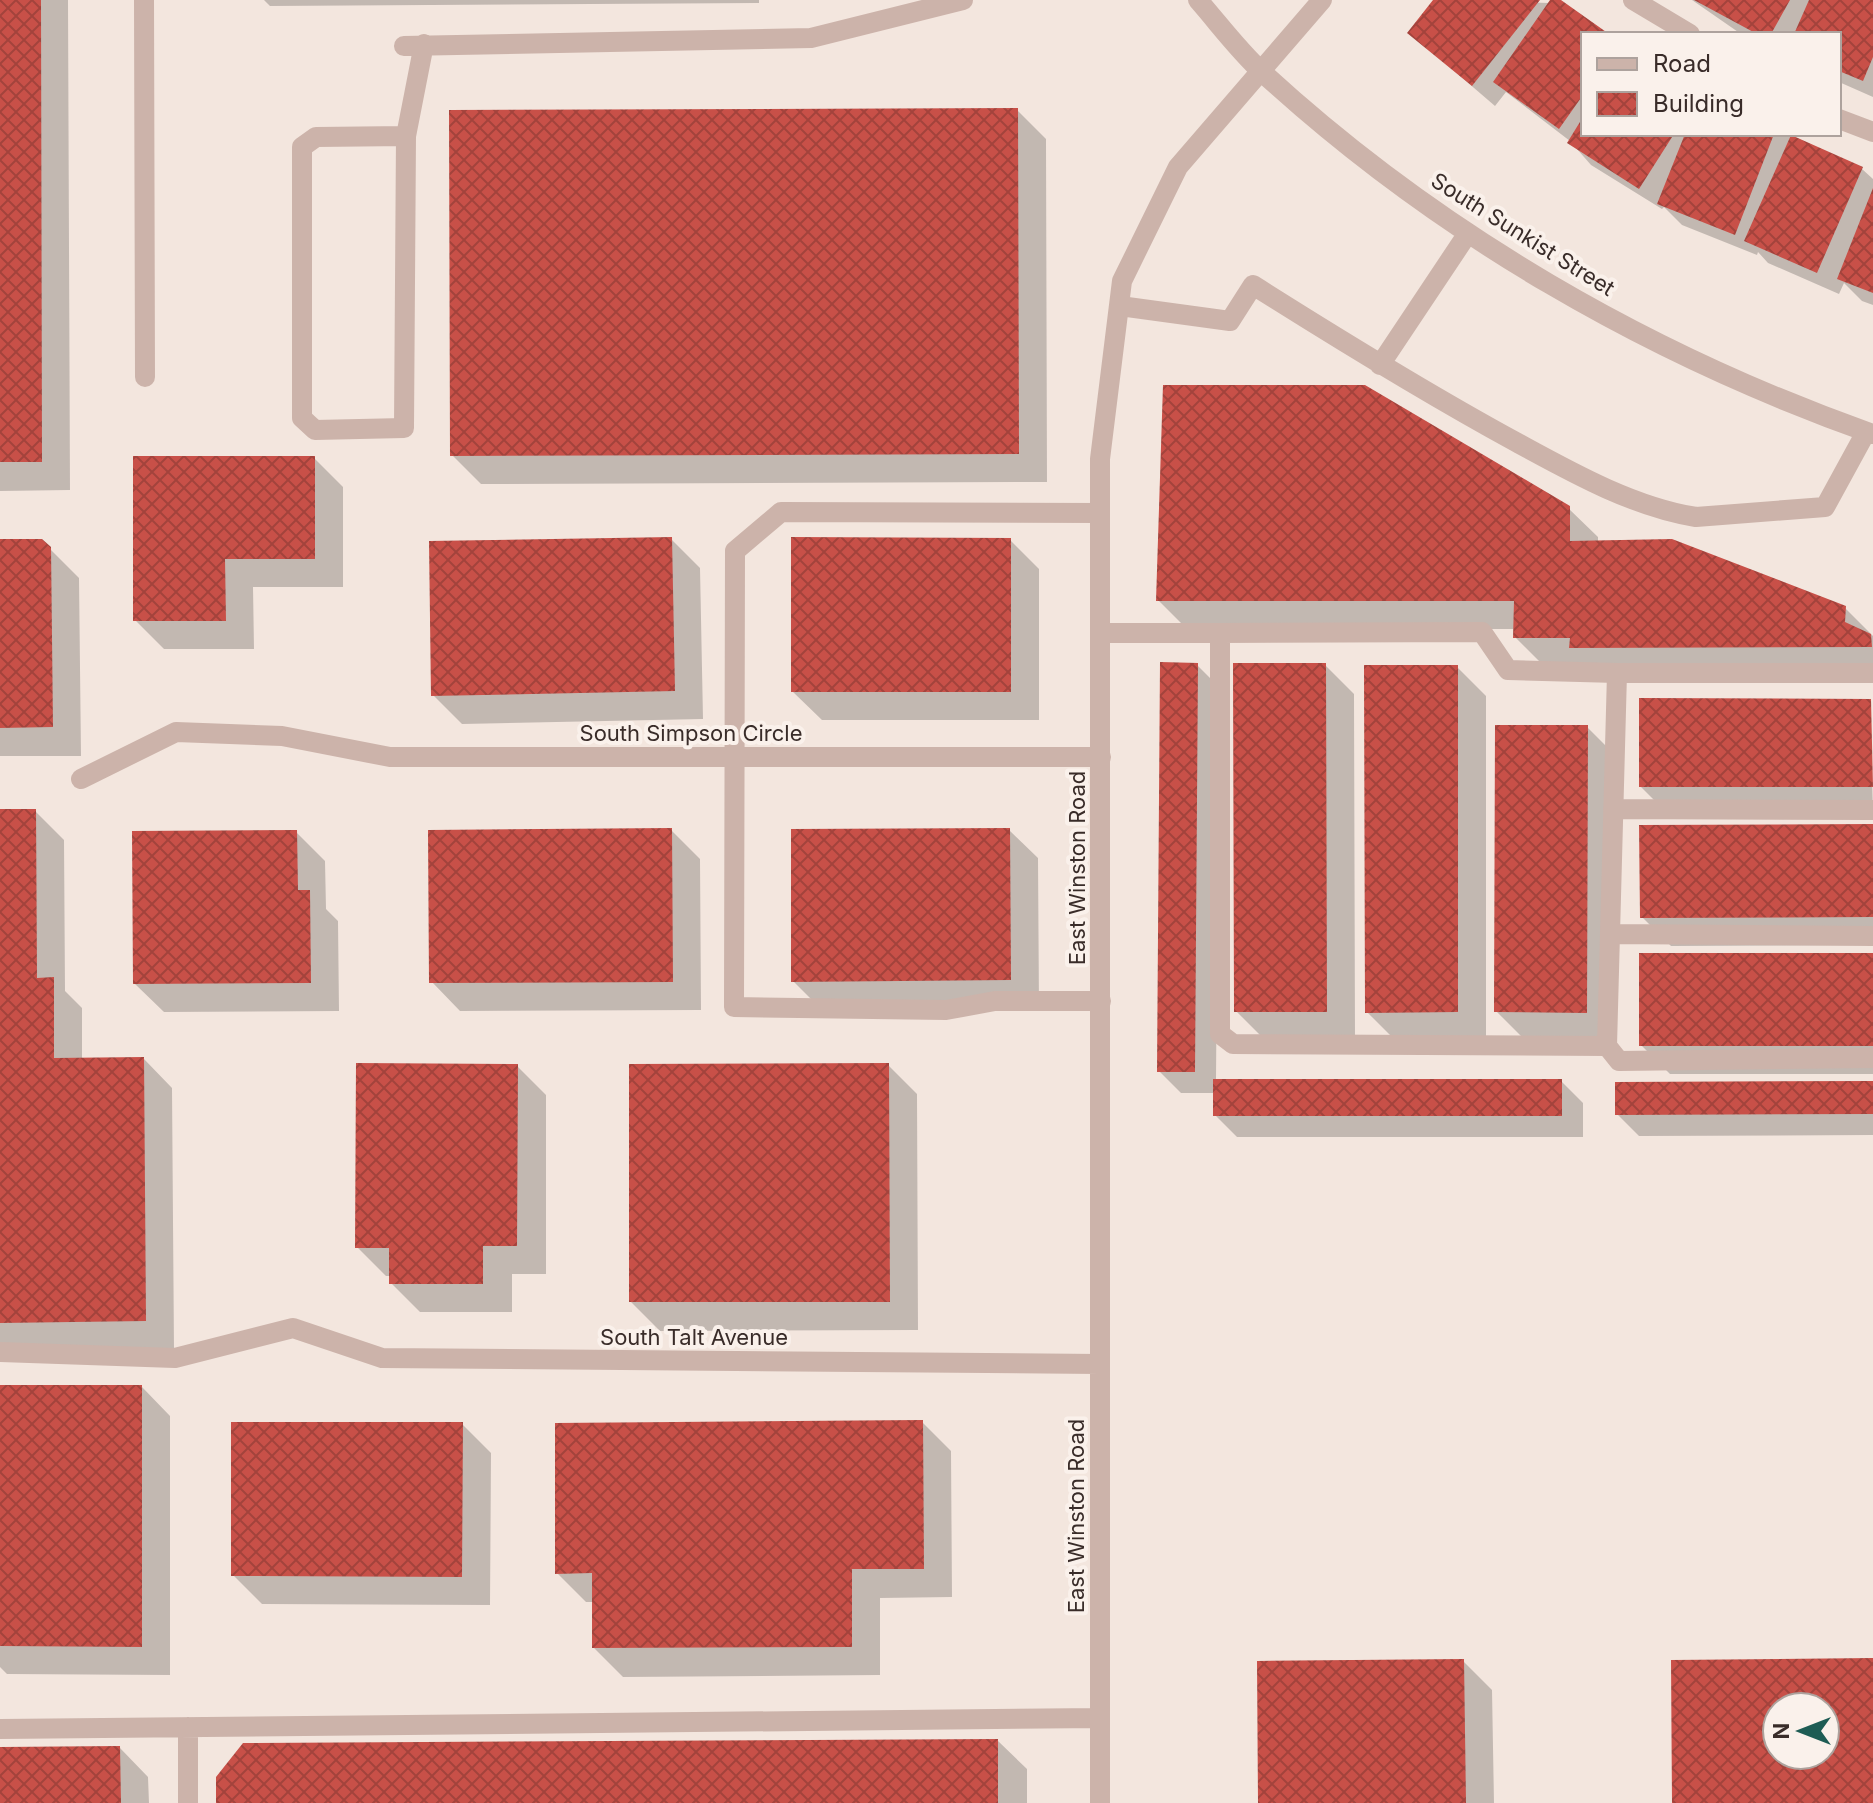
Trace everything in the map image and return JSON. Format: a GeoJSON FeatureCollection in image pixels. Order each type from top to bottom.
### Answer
{"type":"FeatureCollection","features":[{"type":"Feature","properties":{"kind":"street"},"geometry":{"type":"LineString","coordinates":[[144,0],[145,377]]}},
{"type":"Feature","properties":{"kind":"street"},"geometry":{"type":"LineString","coordinates":[[406,136],[316,137],[302,147],[302,418],[315,430],[404,428],[406,136],[414,45],[811,38],[963,0]]}},
{"type":"Feature","properties":{"kind":"street","name":"South Sunkist Street"},"geometry":{"type":"LineString","coordinates":[[1198,0],[1260,70],[1340,139],[1468,233],[1543,280],[1672,349],[1774,396],[1870,433]]}},
{"type":"Feature","properties":{"kind":"street","name":"East Winston Road"},"geometry":{"type":"LineString","coordinates":[[1100,1803],[1100,459],[1122,281],[1178,167],[1322,0]]}},
{"type":"Feature","properties":{"kind":"street"},"geometry":{"type":"LineString","coordinates":[[1633,0],[1687,32]]}},
{"type":"Feature","properties":{"kind":"street"},"geometry":{"type":"LineString","coordinates":[[1841,120],[1873,132]]}},
{"type":"Feature","properties":{"kind":"street"},"geometry":{"type":"LineString","coordinates":[[1380,365],[1468,233]]}},
{"type":"Feature","properties":{"kind":"street"},"geometry":{"type":"LineString","coordinates":[[1120,306],[1230,321],[1253,285],[1380,365],[1578,475],[1678,514],[1696,517],[1825,507],[1870,433]]}},
{"type":"Feature","properties":{"kind":"street"},"geometry":{"type":"LineString","coordinates":[[1100,513],[781,512],[735,551],[733,757],[734,1007],[946,1010],[995,1001],[1101,1001]]}},
{"type":"Feature","properties":{"kind":"street"},"geometry":{"type":"LineString","coordinates":[[1101,633],[1482,632],[1508,670],[1873,673]]}},
{"type":"Feature","properties":{"kind":"street"},"geometry":{"type":"LineString","coordinates":[[1220,633],[1220,1034],[1233,1044],[1607,1046]]}},
{"type":"Feature","properties":{"kind":"street"},"geometry":{"type":"LineString","coordinates":[[1617,673],[1607,1046],[1619,1061],[1873,1058]]}},
{"type":"Feature","properties":{"kind":"street","name":"South Simpson Circle"},"geometry":{"type":"LineString","coordinates":[[81,779],[176,732],[282,736],[390,757],[1101,757]]}},
{"type":"Feature","properties":{"kind":"street"},"geometry":{"type":"LineString","coordinates":[[1613,809],[1873,810]]}},
{"type":"Feature","properties":{"kind":"street"},"geometry":{"type":"LineString","coordinates":[[1610,934],[1873,936]]}},
{"type":"Feature","properties":{"kind":"street","name":"South Talt Avenue"},"geometry":{"type":"LineString","coordinates":[[0,1352],[175,1358],[293,1328],[382,1358],[1100,1364]]}},
{"type":"Feature","properties":{"kind":"street"},"geometry":{"type":"LineString","coordinates":[[0,1729],[1100,1718]]}},
{"type":"Feature","properties":{"kind":"street"},"geometry":{"type":"LineString","coordinates":[[188,1727],[188,1803]]}},
{"type":"Feature","properties":{"kind":"building"},"geometry":{"type":"Polygon","coordinates":[[[0,0],[41,0],[42,462],[0,462],[0,0]]]}},
{"type":"Feature","properties":{"kind":"building"},"geometry":{"type":"Polygon","coordinates":[[[1433,0],[1540,0],[1472,86],[1407,33],[1433,0]]]}},
{"type":"Feature","properties":{"kind":"building"},"geometry":{"type":"Polygon","coordinates":[[[1550,0],[1561,0],[1606,32],[1581,32],[1581,98],[1559,129],[1493,82],[1550,0]]]}},
{"type":"Feature","properties":{"kind":"building"},"geometry":{"type":"Polygon","coordinates":[[[1694,0],[1790,0],[1772,32],[1753,32],[1694,0]]]}},
{"type":"Feature","properties":{"kind":"building"},"geometry":{"type":"Polygon","coordinates":[[[1809,0],[1873,0],[1873,57],[1863,81],[1841,72],[1841,32],[1795,32],[1809,0]]]}},
{"type":"Feature","properties":{"kind":"building"},"geometry":{"type":"Polygon","coordinates":[[[1018,108],[1019,454],[450,456],[449,110],[1018,108]]]}},
{"type":"Feature","properties":{"kind":"building"},"geometry":{"type":"Polygon","coordinates":[[[1581,120],[1581,136],[1673,136],[1639,189],[1567,143],[1581,120]]]}},
{"type":"Feature","properties":{"kind":"building"},"geometry":{"type":"Polygon","coordinates":[[[1684,136],[1773,136],[1735,235],[1657,204],[1684,136]]]}},
{"type":"Feature","properties":{"kind":"building"},"geometry":{"type":"Polygon","coordinates":[[[1791,136],[1863,167],[1817,273],[1744,241],[1791,136]]]}},
{"type":"Feature","properties":{"kind":"building"},"geometry":{"type":"Polygon","coordinates":[[[1873,188],[1873,293],[1837,279],[1873,188]]]}},
{"type":"Feature","properties":{"kind":"building"},"geometry":{"type":"Polygon","coordinates":[[[1163,385],[1365,385],[1570,506],[1570,541],[1672,539],[1846,606],[1845,622],[1871,634],[1872,647],[1569,648],[1570,638],[1513,638],[1514,601],[1156,601],[1163,385]]]}},
{"type":"Feature","properties":{"kind":"building"},"geometry":{"type":"Polygon","coordinates":[[[133,456],[315,456],[315,559],[225,559],[226,621],[133,621],[133,456]]]}},
{"type":"Feature","properties":{"kind":"building"},"geometry":{"type":"Polygon","coordinates":[[[672,537],[675,691],[431,696],[429,541],[672,537]]]}},
{"type":"Feature","properties":{"kind":"building"},"geometry":{"type":"Polygon","coordinates":[[[791,537],[1011,538],[1011,692],[791,692],[791,537]]]}},
{"type":"Feature","properties":{"kind":"building"},"geometry":{"type":"Polygon","coordinates":[[[0,539],[42,539],[51,547],[53,727],[0,728],[0,539]]]}},
{"type":"Feature","properties":{"kind":"building"},"geometry":{"type":"Polygon","coordinates":[[[1160,662],[1198,663],[1195,1072],[1157,1072],[1160,662]]]}},
{"type":"Feature","properties":{"kind":"building"},"geometry":{"type":"Polygon","coordinates":[[[1233,663],[1326,663],[1327,1012],[1234,1012],[1233,663]]]}},
{"type":"Feature","properties":{"kind":"building"},"geometry":{"type":"Polygon","coordinates":[[[1364,665],[1458,665],[1458,1012],[1365,1013],[1364,665]]]}},
{"type":"Feature","properties":{"kind":"building"},"geometry":{"type":"Polygon","coordinates":[[[1639,698],[1871,699],[1873,787],[1639,787],[1639,698]]]}},
{"type":"Feature","properties":{"kind":"building"},"geometry":{"type":"Polygon","coordinates":[[[1495,725],[1588,725],[1587,1013],[1494,1012],[1495,725]]]}},
{"type":"Feature","properties":{"kind":"building"},"geometry":{"type":"Polygon","coordinates":[[[0,809],[36,809],[37,978],[54,977],[54,1058],[144,1057],[146,1321],[0,1323],[0,809]]]}},
{"type":"Feature","properties":{"kind":"building"},"geometry":{"type":"Polygon","coordinates":[[[1873,824],[1873,917],[1640,918],[1639,825],[1873,824]]]}},
{"type":"Feature","properties":{"kind":"building"},"geometry":{"type":"Polygon","coordinates":[[[672,828],[673,982],[429,983],[428,830],[672,828]]]}},
{"type":"Feature","properties":{"kind":"building"},"geometry":{"type":"Polygon","coordinates":[[[1010,828],[1011,980],[791,982],[791,829],[1010,828]]]}},
{"type":"Feature","properties":{"kind":"building"},"geometry":{"type":"Polygon","coordinates":[[[297,830],[298,890],[310,890],[311,983],[133,984],[132,831],[297,830]]]}},
{"type":"Feature","properties":{"kind":"building"},"geometry":{"type":"Polygon","coordinates":[[[1639,953],[1873,953],[1873,1046],[1639,1046],[1639,953]]]}},
{"type":"Feature","properties":{"kind":"building"},"geometry":{"type":"Polygon","coordinates":[[[356,1063],[518,1064],[517,1246],[483,1246],[483,1284],[389,1284],[389,1248],[355,1248],[356,1063]]]}},
{"type":"Feature","properties":{"kind":"building"},"geometry":{"type":"Polygon","coordinates":[[[889,1063],[890,1302],[629,1302],[629,1064],[889,1063]]]}},
{"type":"Feature","properties":{"kind":"building"},"geometry":{"type":"Polygon","coordinates":[[[1213,1079],[1562,1079],[1562,1116],[1213,1116],[1213,1079]]]}},
{"type":"Feature","properties":{"kind":"building"},"geometry":{"type":"Polygon","coordinates":[[[1873,1081],[1873,1114],[1615,1115],[1615,1082],[1873,1081]]]}},
{"type":"Feature","properties":{"kind":"building"},"geometry":{"type":"Polygon","coordinates":[[[0,1385],[142,1385],[142,1647],[0,1646],[0,1385]]]}},
{"type":"Feature","properties":{"kind":"building"},"geometry":{"type":"Polygon","coordinates":[[[923,1420],[924,1569],[852,1569],[852,1647],[592,1648],[592,1573],[555,1574],[555,1423],[923,1420]]]}},
{"type":"Feature","properties":{"kind":"building"},"geometry":{"type":"Polygon","coordinates":[[[231,1422],[463,1422],[462,1577],[231,1576],[231,1422]]]}},
{"type":"Feature","properties":{"kind":"building"},"geometry":{"type":"Polygon","coordinates":[[[1873,1658],[1873,1803],[1672,1803],[1671,1660],[1873,1658]]]}},
{"type":"Feature","properties":{"kind":"building"},"geometry":{"type":"Polygon","coordinates":[[[1464,1659],[1466,1803],[1258,1803],[1257,1661],[1464,1659]]]}},
{"type":"Feature","properties":{"kind":"building"},"geometry":{"type":"Polygon","coordinates":[[[998,1739],[998,1803],[216,1803],[216,1777],[243,1743],[998,1739]]]}},
{"type":"Feature","properties":{"kind":"building"},"geometry":{"type":"Polygon","coordinates":[[[120,1746],[121,1803],[0,1803],[0,1747],[120,1746]]]}}]}
